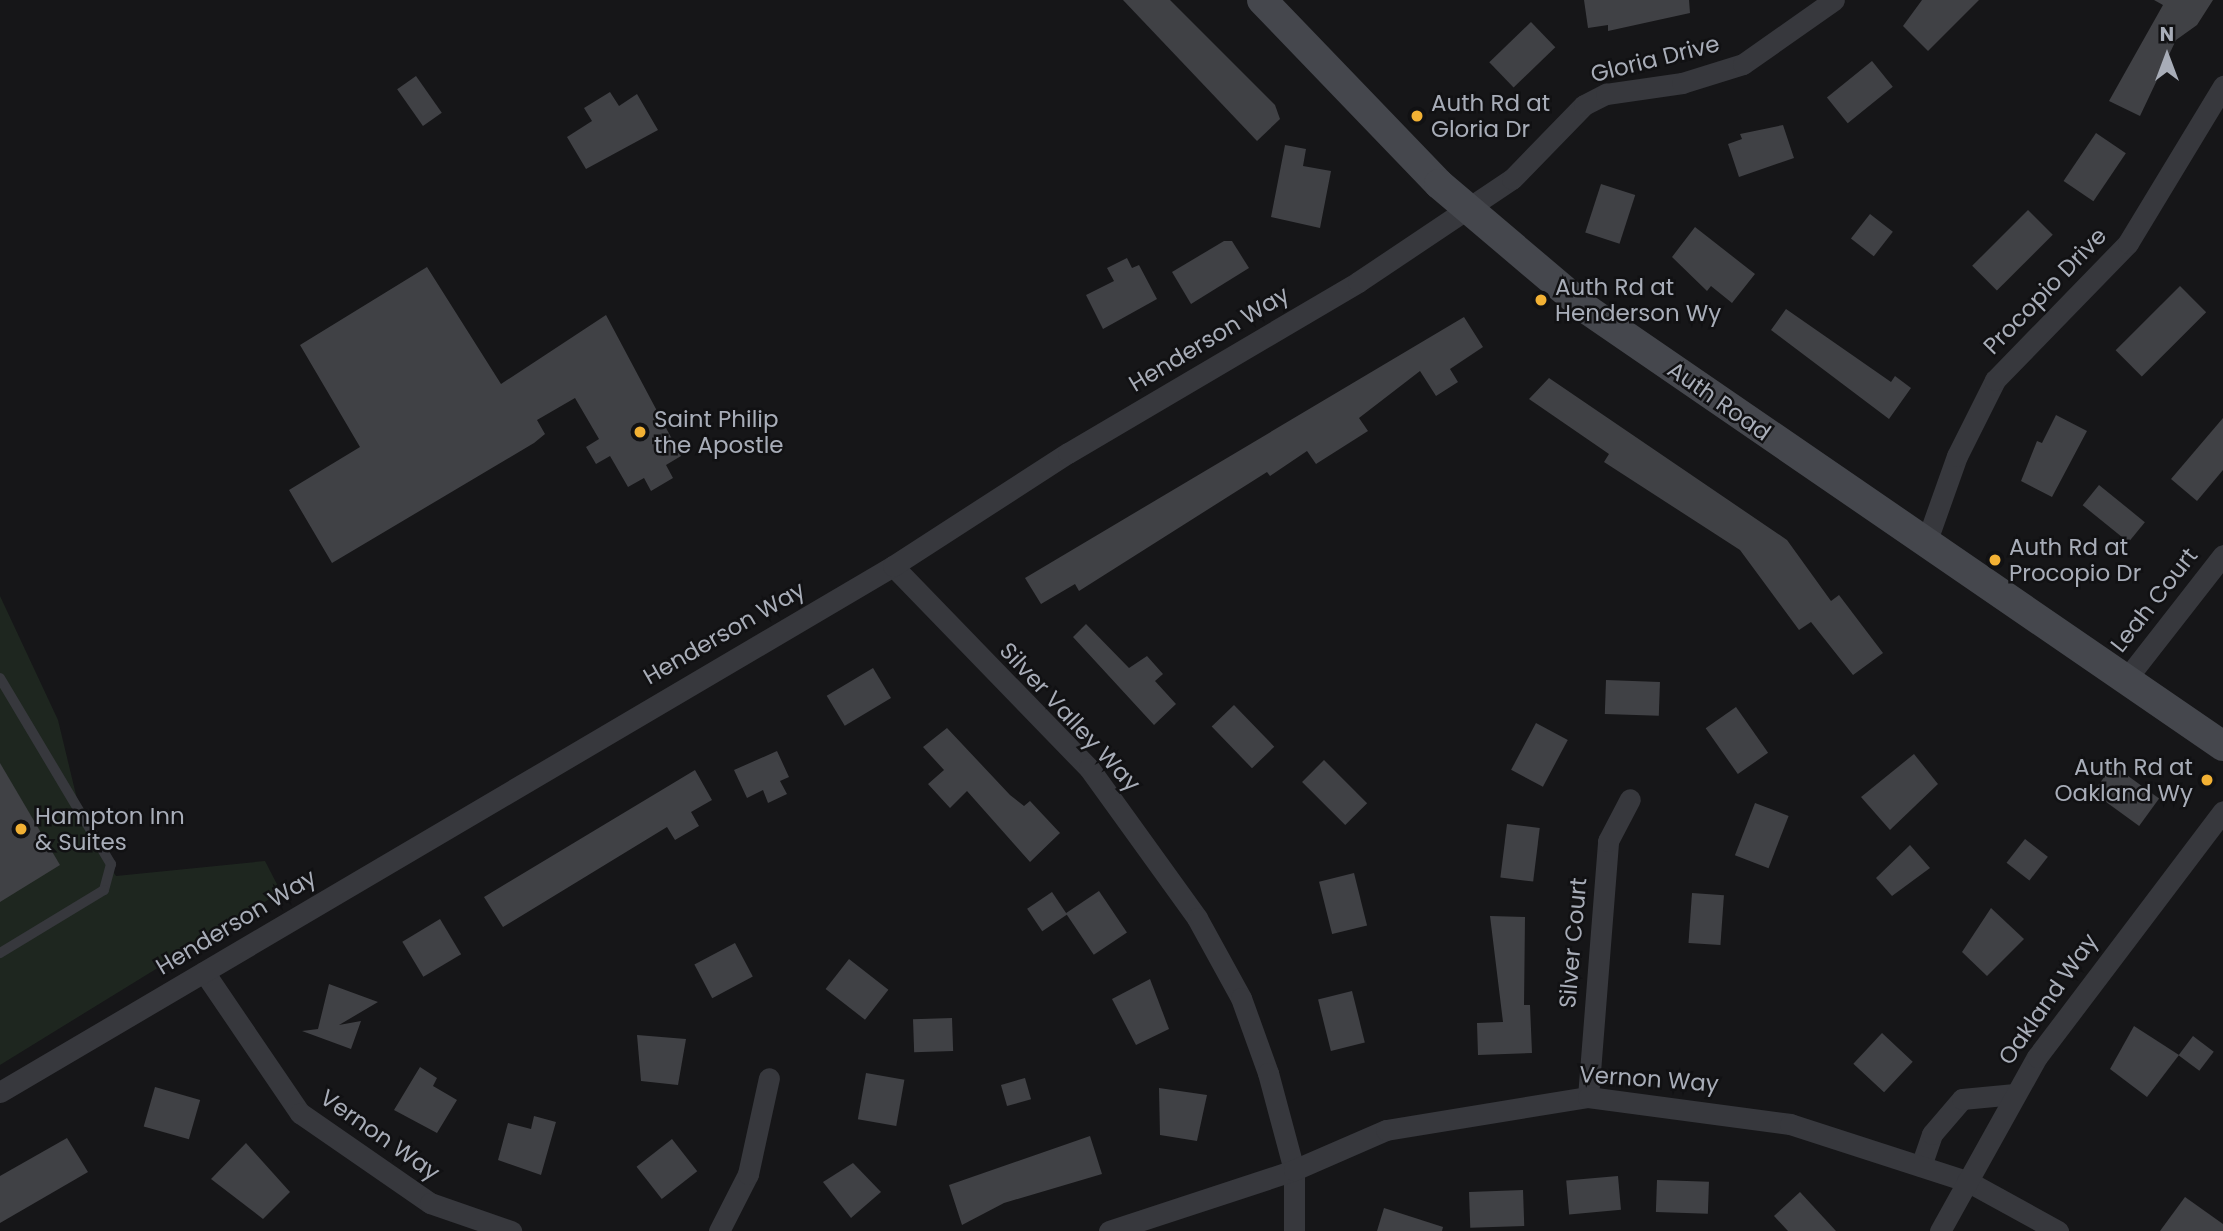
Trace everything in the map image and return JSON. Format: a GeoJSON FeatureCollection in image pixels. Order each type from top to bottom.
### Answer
{"type":"FeatureCollection","features":[{"type":"Feature","properties":{"kind":"main road","name":"Auth Road"},"geometry":{"type":"LineString","coordinates":[[1262,0],[1469,210],[1585,307],[2223,746]]}},
{"type":"Feature","properties":{"kind":"street","name":"Gloria Drive"},"geometry":{"type":"LineString","coordinates":[[1469,210],[1540,154],[1584,105],[1606,93],[1682,83],[1743,64],[1834,0]]}},
{"type":"Feature","properties":{"kind":"street","name":"Procopio Drive"},"geometry":{"type":"LineString","coordinates":[[1926,543],[1957,456],[1995,380],[2128,243],[2223,86]]}},
{"type":"Feature","properties":{"kind":"street","name":"Henderson Way"},"geometry":{"type":"LineString","coordinates":[[0,1092],[892,566],[1469,210]]}},
{"type":"Feature","properties":{"kind":"street","name":"Leah Court"},"geometry":{"type":"LineString","coordinates":[[2127,678],[2223,555]]}},
{"type":"Feature","properties":{"kind":"street","name":"Silver Valley Way"},"geometry":{"type":"LineString","coordinates":[[892,566],[1089,768],[1148,841],[1241,998],[1294,1170],[1294,1231]]}},
{"type":"Feature","properties":{"kind":"street","name":"Silver Court"},"geometry":{"type":"LineString","coordinates":[[1588,1097],[1608,841],[1630,799]]}},
{"type":"Feature","properties":{"kind":"street","name":"Oakland Way"},"geometry":{"type":"LineString","coordinates":[[1940,1231],[2015,1094],[2118,945],[2223,811]]}},
{"type":"Feature","properties":{"kind":"street","name":"Vernon Way"},"geometry":{"type":"LineString","coordinates":[[204,972],[300,1113],[430,1203],[511,1231]]}},
{"type":"Feature","properties":{"kind":"street"},"geometry":{"type":"LineString","coordinates":[[719,1231],[748,1174],[769,1078]]}},
{"type":"Feature","properties":{"kind":"street"},"geometry":{"type":"LineString","coordinates":[[1922,1166],[1932,1134],[1962,1098],[1985,1091],[2015,1094]]}},
{"type":"Feature","properties":{"kind":"street","name":"Vernon Way"},"geometry":{"type":"LineString","coordinates":[[1109,1231],[1294,1170],[1386,1130],[1588,1097],[1779,1122],[1967,1181],[2058,1231]]}},
{"type":"Feature","properties":{"kind":"lane"},"geometry":{"type":"LineString","coordinates":[[0,678],[111,864],[104,890],[0,954]]}},
{"type":"Feature","properties":{"kind":"shaded area"},"geometry":{"type":"Polygon","coordinates":[[[0,596],[58,720],[84,828],[116,876],[265,861],[281,892],[0,1065],[0,596]]]}},
{"type":"Feature","properties":{"kind":"building"},"geometry":{"type":"Polygon","coordinates":[[[1123,0],[1170,0],[1275,105],[1280,119],[1257,141],[1123,0]]]}},
{"type":"Feature","properties":{"kind":"building"},"geometry":{"type":"Polygon","coordinates":[[[1584,0],[1689,0],[1690,13],[1608,31],[1608,25],[1588,28],[1584,0]]]}},
{"type":"Feature","properties":{"kind":"building"},"geometry":{"type":"Polygon","coordinates":[[[1922,0],[1979,0],[1928,51],[1903,26],[1922,0]]]}},
{"type":"Feature","properties":{"kind":"building"},"geometry":{"type":"Polygon","coordinates":[[[2154,0],[2213,0],[2197,25],[2176,40],[2140,116],[2109,101],[2163,5],[2154,0]]]}},
{"type":"Feature","properties":{"kind":"building"},"geometry":{"type":"Polygon","coordinates":[[[1531,22],[1555,47],[1514,87],[1489,62],[1531,22]]]}},
{"type":"Feature","properties":{"kind":"building"},"geometry":{"type":"Polygon","coordinates":[[[1872,61],[1893,87],[1848,123],[1827,98],[1872,61]]]}},
{"type":"Feature","properties":{"kind":"building"},"geometry":{"type":"Polygon","coordinates":[[[416,76],[442,113],[423,126],[397,89],[416,76]]]}},
{"type":"Feature","properties":{"kind":"building"},"geometry":{"type":"Polygon","coordinates":[[[610,92],[619,106],[637,94],[658,130],[586,169],[567,137],[592,121],[584,108],[610,92]]]}},
{"type":"Feature","properties":{"kind":"building"},"geometry":{"type":"Polygon","coordinates":[[[1783,125],[1794,158],[1739,177],[1728,144],[1742,139],[1740,134],[1783,125]]]}},
{"type":"Feature","properties":{"kind":"building"},"geometry":{"type":"Polygon","coordinates":[[[2096,133],[2126,153],[2093,201],[2064,181],[2096,133]]]}},
{"type":"Feature","properties":{"kind":"building"},"geometry":{"type":"Polygon","coordinates":[[[1285,145],[1306,149],[1303,166],[1331,171],[1320,228],[1271,217],[1285,145]]]}},
{"type":"Feature","properties":{"kind":"building"},"geometry":{"type":"Polygon","coordinates":[[[1601,184],[1635,195],[1619,244],[1585,233],[1601,184]]]}},
{"type":"Feature","properties":{"kind":"building"},"geometry":{"type":"Polygon","coordinates":[[[2028,210],[2053,235],[1997,291],[1972,266],[2028,210]]]}},
{"type":"Feature","properties":{"kind":"building"},"geometry":{"type":"Polygon","coordinates":[[[1870,214],[1893,232],[1874,256],[1851,238],[1870,214]]]}},
{"type":"Feature","properties":{"kind":"building"},"geometry":{"type":"Polygon","coordinates":[[[1695,227],[1755,274],[1732,303],[1711,286],[1707,291],[1672,257],[1695,227]]]}},
{"type":"Feature","properties":{"kind":"building"},"geometry":{"type":"Polygon","coordinates":[[[1224,241],[1232,241],[1249,268],[1191,304],[1172,272],[1224,241]]]}},
{"type":"Feature","properties":{"kind":"building"},"geometry":{"type":"Polygon","coordinates":[[[1127,258],[1132,268],[1139,265],[1157,299],[1103,329],[1086,295],[1114,281],[1107,268],[1127,258]]]}},
{"type":"Feature","properties":{"kind":"building"},"geometry":{"type":"Polygon","coordinates":[[[427,267],[501,384],[606,315],[681,456],[666,465],[673,478],[651,491],[644,478],[628,487],[610,456],[596,464],[586,447],[599,439],[575,398],[537,420],[545,434],[534,443],[332,563],[289,490],[360,447],[300,345],[427,267]]]}},
{"type":"Feature","properties":{"kind":"building"},"geometry":{"type":"Polygon","coordinates":[[[2180,286],[2206,312],[2142,377],[2116,350],[2180,286]]]}},
{"type":"Feature","properties":{"kind":"building"},"geometry":{"type":"Polygon","coordinates":[[[1786,309],[1891,382],[1895,376],[1911,388],[1889,419],[1771,330],[1786,309]]]}},
{"type":"Feature","properties":{"kind":"building"},"geometry":{"type":"Polygon","coordinates":[[[1464,317],[1483,347],[1450,369],[1458,382],[1436,396],[1420,371],[1359,418],[1368,431],[1316,464],[1307,451],[1270,476],[1267,472],[1079,591],[1075,584],[1041,604],[1025,578],[1464,317]]]}},
{"type":"Feature","properties":{"kind":"building"},"geometry":{"type":"Polygon","coordinates":[[[1549,378],[1787,540],[1831,601],[1839,595],[1883,653],[1853,675],[1811,622],[1799,630],[1740,550],[1604,462],[1609,454],[1529,399],[1549,378]]]}},
{"type":"Feature","properties":{"kind":"building"},"geometry":{"type":"Polygon","coordinates":[[[2056,415],[2087,431],[2052,497],[2021,481],[2037,441],[2042,443],[2056,415]]]}},
{"type":"Feature","properties":{"kind":"building"},"geometry":{"type":"Polygon","coordinates":[[[2223,418],[2223,470],[2197,501],[2171,479],[2223,418]]]}},
{"type":"Feature","properties":{"kind":"building"},"geometry":{"type":"Polygon","coordinates":[[[2099,485],[2145,522],[2128,542],[2083,505],[2099,485]]]}},
{"type":"Feature","properties":{"kind":"building"},"geometry":{"type":"Polygon","coordinates":[[[1086,624],[1129,668],[1147,656],[1163,674],[1155,681],[1176,704],[1154,725],[1073,637],[1086,624]]]}},
{"type":"Feature","properties":{"kind":"building"},"geometry":{"type":"Polygon","coordinates":[[[873,668],[891,698],[845,726],[827,696],[873,668]]]}},
{"type":"Feature","properties":{"kind":"building"},"geometry":{"type":"Polygon","coordinates":[[[1606,680],[1660,682],[1659,716],[1605,714],[1606,680]]]}},
{"type":"Feature","properties":{"kind":"building"},"geometry":{"type":"Polygon","coordinates":[[[1234,705],[1274,747],[1252,768],[1212,727],[1234,705]]]}},
{"type":"Feature","properties":{"kind":"building"},"geometry":{"type":"Polygon","coordinates":[[[1736,707],[1768,753],[1738,774],[1706,728],[1736,707]]]}},
{"type":"Feature","properties":{"kind":"building"},"geometry":{"type":"Polygon","coordinates":[[[1536,723],[1568,740],[1543,787],[1511,770],[1536,723]]]}},
{"type":"Feature","properties":{"kind":"building"},"geometry":{"type":"Polygon","coordinates":[[[947,728],[1010,795],[1024,806],[1030,801],[1060,833],[1030,862],[967,791],[950,808],[928,784],[944,770],[923,747],[947,728]]]}},
{"type":"Feature","properties":{"kind":"building"},"geometry":{"type":"Polygon","coordinates":[[[777,751],[789,777],[780,781],[787,794],[768,803],[763,790],[747,798],[734,770],[777,751]]]}},
{"type":"Feature","properties":{"kind":"building"},"geometry":{"type":"Polygon","coordinates":[[[1914,754],[1938,784],[1890,830],[1861,797],[1914,754]]]}},
{"type":"Feature","properties":{"kind":"building"},"geometry":{"type":"Polygon","coordinates":[[[1324,760],[1367,803],[1345,825],[1302,782],[1324,760]]]}},
{"type":"Feature","properties":{"kind":"building","name":"Hampton Inn & Suites"},"geometry":{"type":"Polygon","coordinates":[[[0,763],[60,865],[0,902],[0,763]]]}},
{"type":"Feature","properties":{"kind":"building"},"geometry":{"type":"Polygon","coordinates":[[[2113,765],[2159,799],[2139,826],[2093,793],[2113,765]]]}},
{"type":"Feature","properties":{"kind":"building"},"geometry":{"type":"Polygon","coordinates":[[[695,770],[712,800],[691,812],[699,826],[675,840],[667,827],[503,927],[484,897],[695,770]]]}},
{"type":"Feature","properties":{"kind":"building"},"geometry":{"type":"Polygon","coordinates":[[[1755,803],[1789,816],[1769,868],[1735,855],[1755,803]]]}},
{"type":"Feature","properties":{"kind":"building"},"geometry":{"type":"Polygon","coordinates":[[[1507,824],[1540,828],[1533,882],[1500,878],[1507,824]]]}},
{"type":"Feature","properties":{"kind":"building"},"geometry":{"type":"Polygon","coordinates":[[[2025,839],[2048,857],[2029,880],[2007,863],[2025,839]]]}},
{"type":"Feature","properties":{"kind":"building"},"geometry":{"type":"Polygon","coordinates":[[[1910,845],[1930,868],[1892,896],[1876,878],[1910,845]]]}},
{"type":"Feature","properties":{"kind":"building"},"geometry":{"type":"Polygon","coordinates":[[[1354,873],[1367,925],[1332,934],[1319,882],[1354,873]]]}},
{"type":"Feature","properties":{"kind":"building"},"geometry":{"type":"Polygon","coordinates":[[[1099,891],[1127,932],[1094,955],[1066,913],[1099,891]]]}},
{"type":"Feature","properties":{"kind":"building"},"geometry":{"type":"Polygon","coordinates":[[[1052,892],[1067,914],[1042,931],[1027,909],[1052,892]]]}},
{"type":"Feature","properties":{"kind":"building"},"geometry":{"type":"Polygon","coordinates":[[[1692,893],[1724,895],[1720,945],[1689,943],[1692,893]]]}},
{"type":"Feature","properties":{"kind":"building"},"geometry":{"type":"Polygon","coordinates":[[[1991,908],[2024,939],[1987,976],[1962,952],[1991,908]]]}},
{"type":"Feature","properties":{"kind":"building"},"geometry":{"type":"Polygon","coordinates":[[[1490,916],[1525,917],[1524,1005],[1530,1005],[1532,1053],[1478,1055],[1477,1023],[1503,1022],[1490,916]]]}},
{"type":"Feature","properties":{"kind":"building"},"geometry":{"type":"Polygon","coordinates":[[[440,919],[461,954],[423,977],[402,942],[440,919]]]}},
{"type":"Feature","properties":{"kind":"building"},"geometry":{"type":"Polygon","coordinates":[[[735,943],[753,977],[712,998],[694,965],[735,943]]]}},
{"type":"Feature","properties":{"kind":"building"},"geometry":{"type":"Polygon","coordinates":[[[849,959],[888,990],[865,1020],[826,989],[849,959]]]}},
{"type":"Feature","properties":{"kind":"building"},"geometry":{"type":"Polygon","coordinates":[[[1150,979],[1169,1029],[1136,1045],[1112,999],[1150,979]]]}},
{"type":"Feature","properties":{"kind":"building"},"geometry":{"type":"Polygon","coordinates":[[[329,984],[378,1002],[339,1025],[361,1021],[351,1049],[302,1031],[318,1029],[329,984]]]}},
{"type":"Feature","properties":{"kind":"building"},"geometry":{"type":"Polygon","coordinates":[[[1352,991],[1365,1042],[1331,1051],[1318,999],[1352,991]]]}},
{"type":"Feature","properties":{"kind":"building"},"geometry":{"type":"Polygon","coordinates":[[[952,1018],[953,1051],[914,1052],[913,1019],[952,1018]]]}},
{"type":"Feature","properties":{"kind":"building"},"geometry":{"type":"Polygon","coordinates":[[[2134,1026],[2179,1055],[2147,1097],[2110,1069],[2134,1026]]]}},
{"type":"Feature","properties":{"kind":"building"},"geometry":{"type":"Polygon","coordinates":[[[1882,1033],[1913,1062],[1884,1092],[1853,1064],[1882,1033]]]}},
{"type":"Feature","properties":{"kind":"building"},"geometry":{"type":"Polygon","coordinates":[[[637,1035],[686,1039],[678,1085],[641,1081],[637,1035]]]}},
{"type":"Feature","properties":{"kind":"building"},"geometry":{"type":"Polygon","coordinates":[[[2193,1036],[2214,1052],[2199,1071],[2179,1055],[2193,1036]]]}},
{"type":"Feature","properties":{"kind":"building"},"geometry":{"type":"Polygon","coordinates":[[[420,1067],[437,1078],[433,1086],[457,1100],[437,1133],[394,1110],[420,1067]]]}},
{"type":"Feature","properties":{"kind":"building"},"geometry":{"type":"Polygon","coordinates":[[[866,1073],[904,1080],[896,1126],[858,1119],[866,1073]]]}},
{"type":"Feature","properties":{"kind":"building"},"geometry":{"type":"Polygon","coordinates":[[[1025,1078],[1031,1099],[1007,1106],[1001,1085],[1025,1078]]]}},
{"type":"Feature","properties":{"kind":"building"},"geometry":{"type":"Polygon","coordinates":[[[155,1087],[200,1100],[189,1139],[144,1126],[155,1087]]]}},
{"type":"Feature","properties":{"kind":"building"},"geometry":{"type":"Polygon","coordinates":[[[1159,1088],[1207,1095],[1197,1141],[1160,1135],[1159,1088]]]}},
{"type":"Feature","properties":{"kind":"building"},"geometry":{"type":"Polygon","coordinates":[[[534,1116],[556,1122],[541,1175],[498,1160],[508,1123],[531,1129],[534,1116]]]}},
{"type":"Feature","properties":{"kind":"building"},"geometry":{"type":"Polygon","coordinates":[[[1090,1136],[1102,1174],[1004,1203],[962,1225],[949,1185],[1090,1136]]]}},
{"type":"Feature","properties":{"kind":"building"},"geometry":{"type":"Polygon","coordinates":[[[67,1138],[88,1172],[0,1223],[0,1176],[67,1138]]]}},
{"type":"Feature","properties":{"kind":"building"},"geometry":{"type":"Polygon","coordinates":[[[672,1139],[697,1171],[662,1199],[637,1167],[672,1139]]]}},
{"type":"Feature","properties":{"kind":"building"},"geometry":{"type":"Polygon","coordinates":[[[246,1143],[290,1192],[263,1219],[211,1179],[246,1143]]]}},
{"type":"Feature","properties":{"kind":"building"},"geometry":{"type":"Polygon","coordinates":[[[853,1163],[881,1192],[851,1218],[823,1182],[853,1163]]]}},
{"type":"Feature","properties":{"kind":"building"},"geometry":{"type":"Polygon","coordinates":[[[1618,1176],[1621,1210],[1569,1214],[1566,1181],[1618,1176]]]}},
{"type":"Feature","properties":{"kind":"building"},"geometry":{"type":"Polygon","coordinates":[[[1657,1180],[1709,1182],[1708,1214],[1656,1212],[1657,1180]]]}},
{"type":"Feature","properties":{"kind":"building"},"geometry":{"type":"Polygon","coordinates":[[[1523,1190],[1524,1226],[1470,1228],[1469,1192],[1523,1190]]]}},
{"type":"Feature","properties":{"kind":"building"},"geometry":{"type":"Polygon","coordinates":[[[1800,1192],[1836,1231],[1788,1231],[1774,1216],[1800,1192]]]}},
{"type":"Feature","properties":{"kind":"building"},"geometry":{"type":"Polygon","coordinates":[[[2185,1197],[2223,1224],[2223,1231],[2160,1231],[2185,1197]]]}},
{"type":"Feature","properties":{"kind":"building"},"geometry":{"type":"Polygon","coordinates":[[[1384,1208],[1443,1227],[1442,1231],[1377,1231],[1384,1208]]]}},
{"type":"Feature","properties":{"kind":"place","name":"Auth Rd at Gloria Dr"},"geometry":{"type":"Point","coordinates":[1417,116]}},
{"type":"Feature","properties":{"kind":"place","name":"Auth Rd at Henderson Wy"},"geometry":{"type":"Point","coordinates":[1541,300]}},
{"type":"Feature","properties":{"kind":"place","name":"Saint Philip the Apostle"},"geometry":{"type":"Point","coordinates":[640,432]}},
{"type":"Feature","properties":{"kind":"place","name":"Auth Rd at Procopio Dr"},"geometry":{"type":"Point","coordinates":[1995,560]}},
{"type":"Feature","properties":{"kind":"place","name":"Auth Rd at Oakland Wy"},"geometry":{"type":"Point","coordinates":[2207,780]}},
{"type":"Feature","properties":{"kind":"place","name":"Hampton Inn & Suites"},"geometry":{"type":"Point","coordinates":[21,829]}}]}
